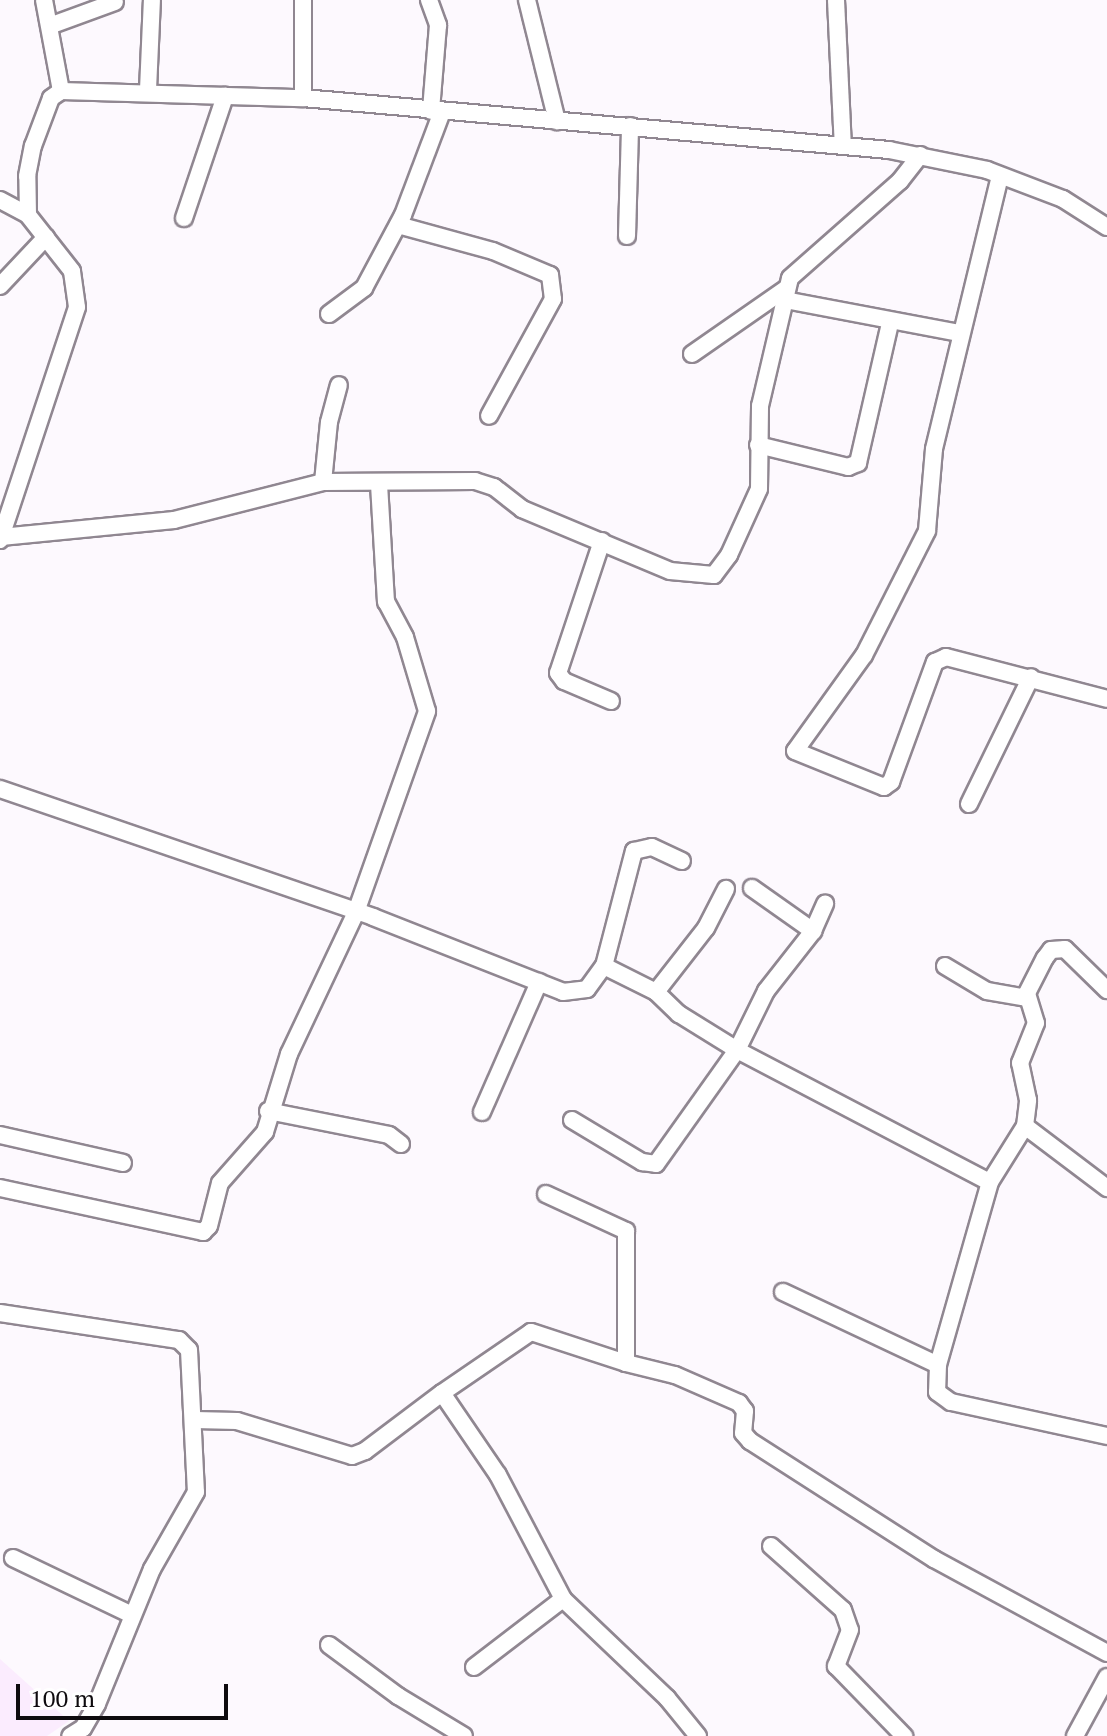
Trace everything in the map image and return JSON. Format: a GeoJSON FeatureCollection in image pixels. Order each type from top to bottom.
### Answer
{"type":"FeatureCollection","features":[{"type":"Feature","properties":{"kind":"street"},"geometry":{"type":"LineString","coordinates":[[44,0],[52,25],[61,91]]}},
{"type":"Feature","properties":{"kind":"street"},"geometry":{"type":"LineString","coordinates":[[148,90],[152,0]]}},
{"type":"Feature","properties":{"kind":"street"},"geometry":{"type":"LineString","coordinates":[[303,0],[303,98]]}},
{"type":"Feature","properties":{"kind":"street"},"geometry":{"type":"LineString","coordinates":[[329,314],[359,295],[398,225],[437,111],[438,25],[429,0]]}},
{"type":"Feature","properties":{"kind":"street"},"geometry":{"type":"LineString","coordinates":[[527,0],[557,121]]}},
{"type":"Feature","properties":{"kind":"street"},"geometry":{"type":"LineString","coordinates":[[836,0],[843,146]]}},
{"type":"Feature","properties":{"kind":"street"},"geometry":{"type":"LineString","coordinates":[[52,25],[115,2]]}},
{"type":"Feature","properties":{"kind":"street"},"geometry":{"type":"LineString","coordinates":[[28,215],[27,176],[33,146],[51,98],[61,91],[148,90],[303,98],[920,155],[1000,176],[1063,199],[1107,227]]}},
{"type":"Feature","properties":{"kind":"street"},"geometry":{"type":"LineString","coordinates":[[184,218],[225,96]]}},
{"type":"Feature","properties":{"kind":"street"},"geometry":{"type":"LineString","coordinates":[[627,236],[630,126]]}},
{"type":"Feature","properties":{"kind":"street"},"geometry":{"type":"LineString","coordinates":[[0,200],[28,215],[72,271],[77,307],[0,539],[174,520],[323,482],[483,482],[522,509],[670,571],[714,575],[729,555],[756,498],[760,406],[786,294],[794,273],[900,181],[920,155]]}},
{"type":"Feature","properties":{"kind":"street"},"geometry":{"type":"LineString","coordinates":[[1000,176],[934,449],[927,531],[864,655],[795,751],[884,787],[891,782],[935,662],[957,657],[1107,699]]}},
{"type":"Feature","properties":{"kind":"street"},"geometry":{"type":"LineString","coordinates":[[398,225],[493,251],[550,275],[553,299],[489,416]]}},
{"type":"Feature","properties":{"kind":"street"},"geometry":{"type":"LineString","coordinates":[[0,286],[46,237]]}},
{"type":"Feature","properties":{"kind":"street"},"geometry":{"type":"LineString","coordinates":[[692,354],[786,294],[890,323],[960,333]]}},
{"type":"Feature","properties":{"kind":"street"},"geometry":{"type":"LineString","coordinates":[[758,445],[848,467],[858,463],[890,323]]}},
{"type":"Feature","properties":{"kind":"street"},"geometry":{"type":"LineString","coordinates":[[323,482],[329,422],[339,385]]}},
{"type":"Feature","properties":{"kind":"street"},"geometry":{"type":"LineString","coordinates":[[0,1188],[203,1232],[209,1226],[220,1183],[265,1132],[268,1111],[289,1054],[356,912],[427,711],[405,637],[386,602],[379,483]]}},
{"type":"Feature","properties":{"kind":"street"},"geometry":{"type":"LineString","coordinates":[[602,541],[573,615],[558,673],[564,681],[611,701]]}},
{"type":"Feature","properties":{"kind":"street"},"geometry":{"type":"LineString","coordinates":[[969,804],[1031,677]]}},
{"type":"Feature","properties":{"kind":"street"},"geometry":{"type":"LineString","coordinates":[[0,789],[356,912],[539,982],[580,992],[592,986],[604,966],[634,851],[652,847],[682,861]]}},
{"type":"Feature","properties":{"kind":"street"},"geometry":{"type":"LineString","coordinates":[[752,888],[813,931]]}},
{"type":"Feature","properties":{"kind":"street"},"geometry":{"type":"LineString","coordinates":[[656,992],[706,928],[726,889]]}},
{"type":"Feature","properties":{"kind":"street"},"geometry":{"type":"LineString","coordinates":[[572,1120],[642,1162],[656,1164],[737,1050],[766,991],[813,931],[825,904]]}},
{"type":"Feature","properties":{"kind":"street"},"geometry":{"type":"LineString","coordinates":[[1107,990],[1058,948],[1045,958],[1026,998],[1036,1023],[1020,1063],[1028,1100],[1025,1126],[990,1182],[938,1365],[936,1387],[944,1399],[1107,1436]]}},
{"type":"Feature","properties":{"kind":"street"},"geometry":{"type":"LineString","coordinates":[[604,966],[656,992],[679,1014],[737,1050],[990,1182]]}},
{"type":"Feature","properties":{"kind":"street"},"geometry":{"type":"LineString","coordinates":[[945,966],[987,991],[1026,998]]}},
{"type":"Feature","properties":{"kind":"street"},"geometry":{"type":"LineString","coordinates":[[482,1112],[539,982]]}},
{"type":"Feature","properties":{"kind":"street"},"geometry":{"type":"LineString","coordinates":[[268,1111],[389,1135],[401,1144]]}},
{"type":"Feature","properties":{"kind":"street"},"geometry":{"type":"LineString","coordinates":[[1025,1126],[1107,1188]]}},
{"type":"Feature","properties":{"kind":"street"},"geometry":{"type":"LineString","coordinates":[[0,1135],[123,1163]]}},
{"type":"Feature","properties":{"kind":"street"},"geometry":{"type":"LineString","coordinates":[[546,1194],[626,1231],[626,1363]]}},
{"type":"Feature","properties":{"kind":"street"},"geometry":{"type":"LineString","coordinates":[[783,1292],[938,1365]]}},
{"type":"Feature","properties":{"kind":"street"},"geometry":{"type":"LineString","coordinates":[[0,1313],[179,1340],[189,1350],[195,1420],[196,1492],[132,1615],[114,1668],[82,1733]]}},
{"type":"Feature","properties":{"kind":"street"},"geometry":{"type":"LineString","coordinates":[[195,1420],[237,1421],[352,1456],[365,1451],[531,1332],[626,1363],[675,1375],[739,1403],[745,1411],[743,1433],[750,1441],[934,1559],[1107,1653]]}},
{"type":"Feature","properties":{"kind":"street"},"geometry":{"type":"LineString","coordinates":[[442,1393],[505,1488],[563,1599],[667,1698],[698,1736]]}},
{"type":"Feature","properties":{"kind":"street"},"geometry":{"type":"LineString","coordinates":[[771,1546],[843,1610],[850,1630],[836,1666],[904,1736]]}},
{"type":"Feature","properties":{"kind":"street"},"geometry":{"type":"LineString","coordinates":[[13,1558],[132,1615]]}},
{"type":"Feature","properties":{"kind":"street"},"geometry":{"type":"LineString","coordinates":[[474,1667],[563,1599]]}},
{"type":"Feature","properties":{"kind":"street"},"geometry":{"type":"LineString","coordinates":[[329,1645],[398,1696],[464,1736]]}},
{"type":"Feature","properties":{"kind":"street"},"geometry":{"type":"LineString","coordinates":[[1075,1736],[1107,1677]]}},
{"type":"Feature","properties":{"kind":"shaded area"},"geometry":{"type":"Polygon","coordinates":[[[0,1659],[69,1721],[47,1736],[0,1736],[0,1659]]]}}]}
